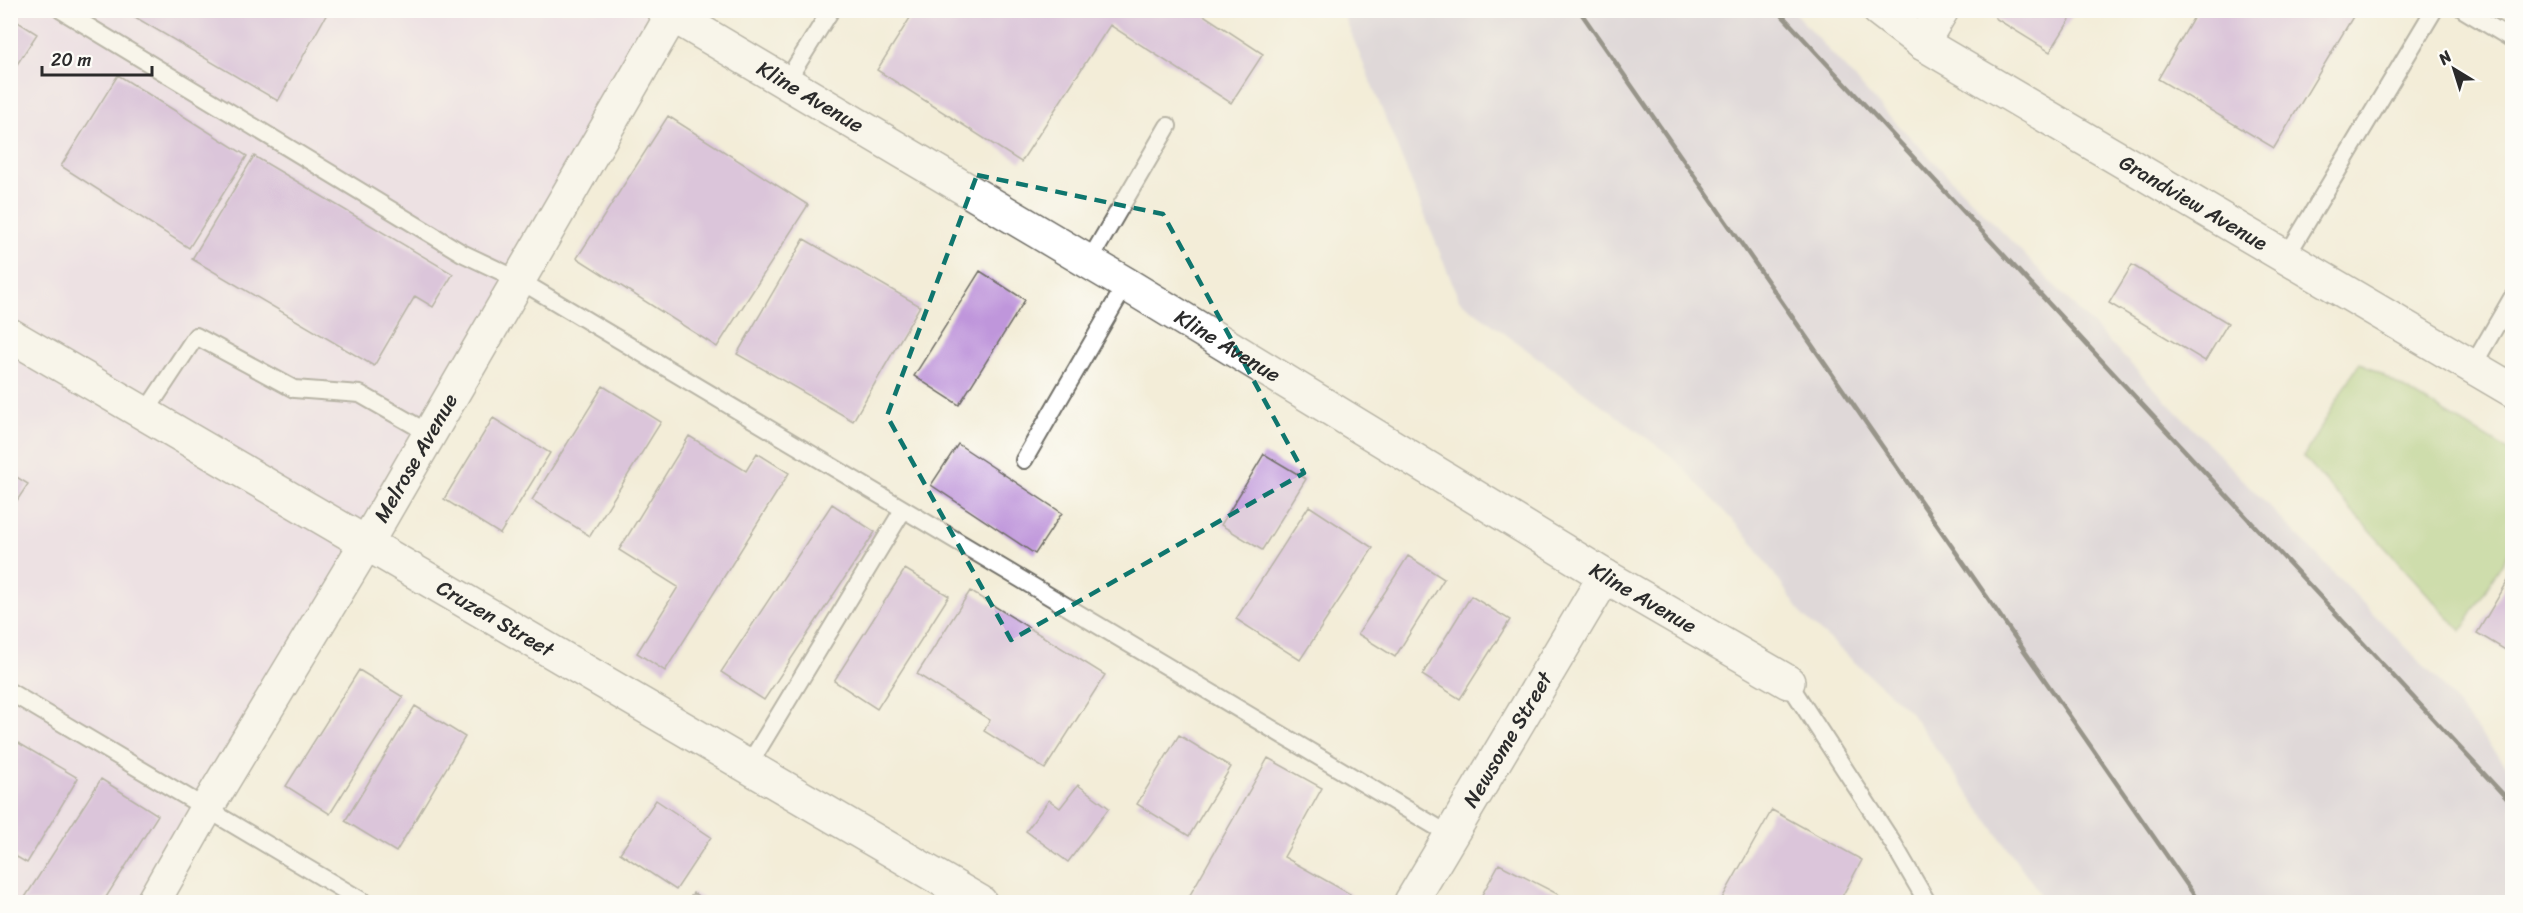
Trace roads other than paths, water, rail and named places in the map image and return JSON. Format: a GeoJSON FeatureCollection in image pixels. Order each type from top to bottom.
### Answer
{"type":"FeatureCollection","features":[{"type":"Feature","properties":{"kind":"street","name":"Grandview Avenue"},"geometry":{"type":"LineString","coordinates":[[1879,10],[1922,43],[2512,390]]}},
{"type":"Feature","properties":{"kind":"street"},"geometry":{"type":"LineString","coordinates":[[1922,43],[1942,10]]}},
{"type":"Feature","properties":{"kind":"street","name":"Melrose Avenue"},"geometry":{"type":"LineString","coordinates":[[153,903],[206,809],[430,435],[670,12]]}},
{"type":"Feature","properties":{"kind":"street","name":"Kline Avenue"},"geometry":{"type":"LineString","coordinates":[[670,12],[1126,284],[1605,576],[1788,682]]}},
{"type":"Feature","properties":{"kind":"street","name":"Cruzen Street"},"geometry":{"type":"LineString","coordinates":[[10,335],[980,903]]}},
{"type":"Feature","properties":{"kind":"street","name":"Newsome Street"},"geometry":{"type":"LineString","coordinates":[[1411,903],[1605,576]]}},
{"type":"Feature","properties":{"kind":"lane"},"geometry":{"type":"LineString","coordinates":[[61,10],[462,253],[519,280],[1450,835]]}},
{"type":"Feature","properties":{"kind":"lane"},"geometry":{"type":"LineString","coordinates":[[786,81],[831,10]]}},
{"type":"Feature","properties":{"kind":"lane"},"geometry":{"type":"LineString","coordinates":[[2286,257],[2434,10]]}},
{"type":"Feature","properties":{"kind":"lane"},"geometry":{"type":"LineString","coordinates":[[2464,10],[2512,39]]}},
{"type":"Feature","properties":{"kind":"lane"},"geometry":{"type":"LineString","coordinates":[[1088,263],[1168,126]]}},
{"type":"Feature","properties":{"kind":"lane"},"geometry":{"type":"LineString","coordinates":[[1024,460],[1126,284]]}},
{"type":"Feature","properties":{"kind":"lane"},"geometry":{"type":"LineString","coordinates":[[2472,367],[2512,298]]}},
{"type":"Feature","properties":{"kind":"lane"},"geometry":{"type":"LineString","coordinates":[[145,413],[196,336],[294,389],[360,394],[430,435]]}},
{"type":"Feature","properties":{"kind":"lane"},"geometry":{"type":"LineString","coordinates":[[748,766],[903,510]]}},
{"type":"Feature","properties":{"kind":"lane"},"geometry":{"type":"LineString","coordinates":[[1788,682],[1894,845],[1927,903]]}},
{"type":"Feature","properties":{"kind":"lane"},"geometry":{"type":"LineString","coordinates":[[10,692],[364,903]]}},
{"type":"Feature","properties":{"kind":"railway"},"geometry":{"type":"LineString","coordinates":[[1579,10],[2199,902]]}},
{"type":"Feature","properties":{"kind":"railway"},"geometry":{"type":"LineString","coordinates":[[1777,10],[2512,804]]}}]}
